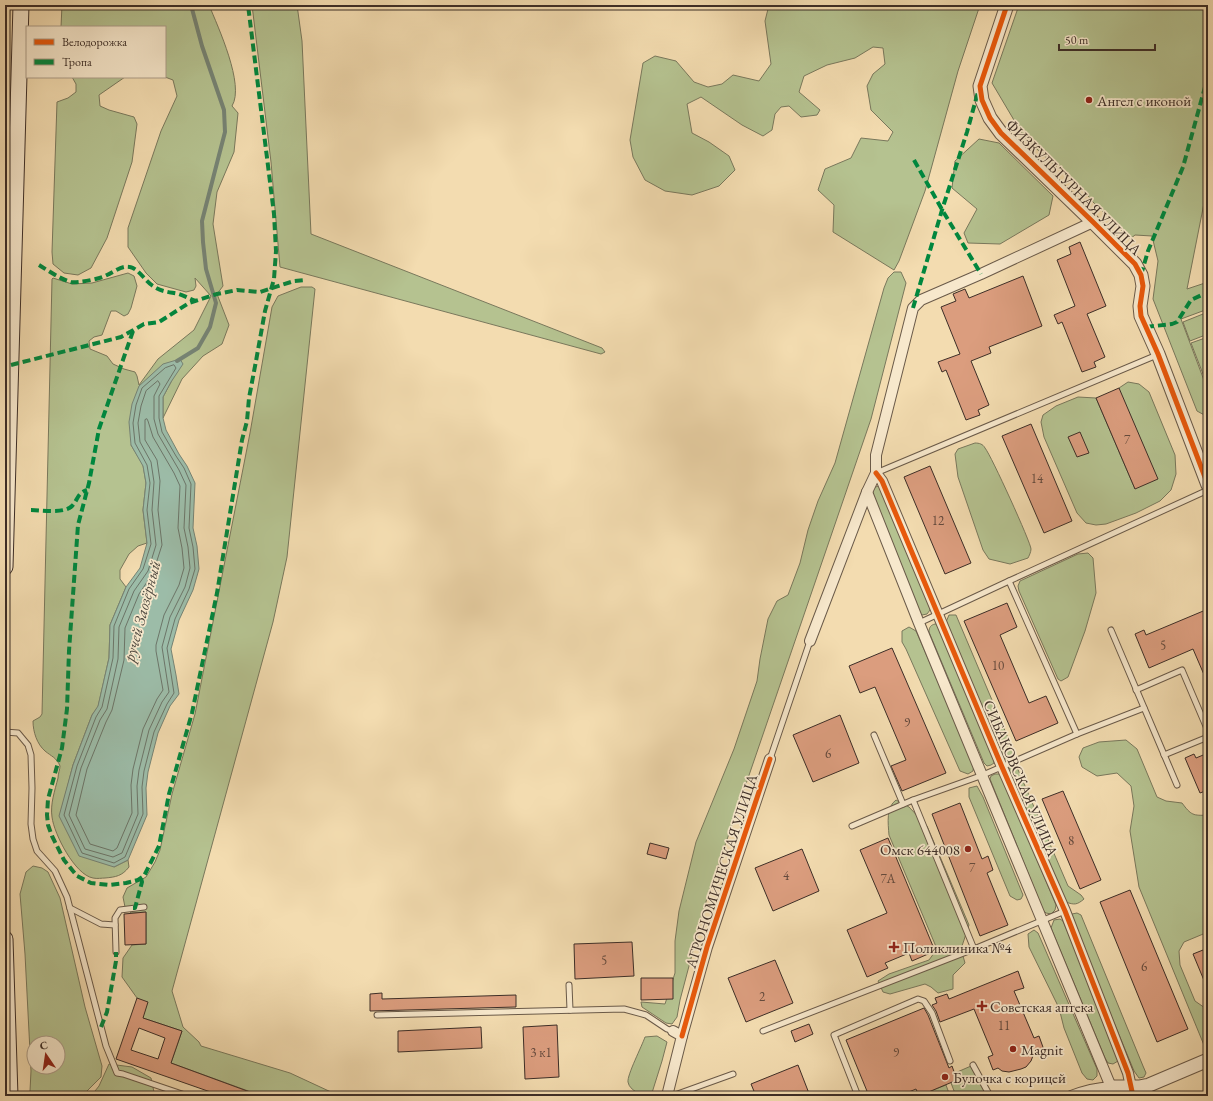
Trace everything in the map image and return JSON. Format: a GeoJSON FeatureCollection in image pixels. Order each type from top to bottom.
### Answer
{"type":"FeatureCollection","features":[{"type":"Feature","properties":{"kind":"main road"},"geometry":{"type":"LineString","coordinates":[[5,567],[21,5]]}},
{"type":"Feature","properties":{"kind":"main road"},"geometry":{"type":"LineString","coordinates":[[5,939],[10,1096]]}},
{"type":"Feature","properties":{"kind":"street","name":"ФИЗКУЛЬТУРНАЯ УЛИЦА"},"geometry":{"type":"LineString","coordinates":[[1007,5],[980,86],[982,100],[990,118],[1001,134],[1135,264],[1141,275],[1143,286],[1140,306],[1141,316],[1158,354],[1208,485]]}},
{"type":"Feature","properties":{"kind":"street"},"geometry":{"type":"LineString","coordinates":[[810,641],[867,492],[876,473],[876,455],[913,308],[921,300],[988,271],[1093,222]]}},
{"type":"Feature","properties":{"kind":"street","name":"СИБАКОВСКАЯ УЛИЦА"},"geometry":{"type":"LineString","coordinates":[[876,473],[882,481],[1065,911],[1128,1073],[1132,1091]]}},
{"type":"Feature","properties":{"kind":"street"},"geometry":{"type":"LineString","coordinates":[[867,492],[919,623],[1113,1091]]}},
{"type":"Feature","properties":{"kind":"street","name":"АГРОНОМИЧЕСКАЯ УЛИЦА"},"geometry":{"type":"LineString","coordinates":[[667,1096],[677,1034],[770,759]]}},
{"type":"Feature","properties":{"kind":"street"},"geometry":{"type":"LineString","coordinates":[[1071,1096],[1091,1090],[1132,1091],[1208,1060]]}},
{"type":"Feature","properties":{"kind":"lane"},"geometry":{"type":"LineString","coordinates":[[876,473],[1158,354]]}},
{"type":"Feature","properties":{"kind":"lane"},"geometry":{"type":"LineString","coordinates":[[919,623],[1208,490]]}},
{"type":"Feature","properties":{"kind":"lane"},"geometry":{"type":"LineString","coordinates":[[1009,581],[1077,734]]}},
{"type":"Feature","properties":{"kind":"lane"},"geometry":{"type":"LineString","coordinates":[[1111,630],[1177,785]]}},
{"type":"Feature","properties":{"kind":"lane"},"geometry":{"type":"LineString","coordinates":[[770,759],[810,641]]}},
{"type":"Feature","properties":{"kind":"lane"},"geometry":{"type":"LineString","coordinates":[[1136,690],[1182,670],[1208,731]]}},
{"type":"Feature","properties":{"kind":"lane"},"geometry":{"type":"LineString","coordinates":[[852,826],[913,800],[982,775],[1077,734],[1144,708]]}},
{"type":"Feature","properties":{"kind":"lane"},"geometry":{"type":"LineString","coordinates":[[5,732],[18,733],[28,745],[31,755],[31,824],[33,839],[37,851],[55,871],[67,897],[106,1046],[117,1073],[188,1096]]}},
{"type":"Feature","properties":{"kind":"lane"},"geometry":{"type":"LineString","coordinates":[[874,735],[903,804]]}},
{"type":"Feature","properties":{"kind":"lane"},"geometry":{"type":"LineString","coordinates":[[1164,756],[1208,737]]}},
{"type":"Feature","properties":{"kind":"lane"},"geometry":{"type":"LineString","coordinates":[[913,800],[974,948]]}},
{"type":"Feature","properties":{"kind":"lane"},"geometry":{"type":"LineString","coordinates":[[116,952],[115,918],[120,910],[144,907]]}},
{"type":"Feature","properties":{"kind":"lane"},"geometry":{"type":"LineString","coordinates":[[70,908],[101,924],[115,925]]}},
{"type":"Feature","properties":{"kind":"lane"},"geometry":{"type":"LineString","coordinates":[[763,1031],[1065,911]]}},
{"type":"Feature","properties":{"kind":"lane"},"geometry":{"type":"LineString","coordinates":[[569,985],[570,1010]]}},
{"type":"Feature","properties":{"kind":"lane"},"geometry":{"type":"LineString","coordinates":[[858,1096],[834,1035],[918,999],[924,1001],[932,1013],[950,1061]]}},
{"type":"Feature","properties":{"kind":"lane"},"geometry":{"type":"LineString","coordinates":[[377,1015],[624,1009],[646,1015],[677,1034]]}},
{"type":"Feature","properties":{"kind":"lane"},"geometry":{"type":"LineString","coordinates":[[973,1065],[990,1096]]}},
{"type":"Feature","properties":{"kind":"lane"},"geometry":{"type":"LineString","coordinates":[[672,1096],[733,1074]]}},
{"type":"Feature","properties":{"kind":"green space"},"geometry":{"type":"Polygon","coordinates":[[[5,5],[10,5],[5,178],[5,5]]]}},
{"type":"Feature","properties":{"kind":"green space"},"geometry":{"type":"Polygon","coordinates":[[[62,5],[209,5],[229,56],[235,84],[235,97],[232,106],[238,113],[234,152],[217,192],[213,224],[223,286],[217,294],[229,325],[222,344],[203,356],[182,379],[163,418],[163,397],[180,359],[131,445],[143,465],[146,483],[143,510],[147,543],[138,546],[129,554],[120,570],[120,579],[126,587],[110,625],[109,658],[98,707],[92,715],[73,765],[60,816],[114,867],[128,860],[129,867],[118,876],[99,878],[93,878],[79,870],[66,853],[61,843],[52,817],[53,797],[60,766],[56,759],[45,751],[40,745],[36,738],[33,725],[33,721],[42,714],[52,279],[53,278],[72,284],[92,283],[128,273],[134,276],[137,286],[128,314],[124,316],[116,311],[111,311],[102,335],[94,337],[89,341],[90,349],[107,356],[113,364],[135,372],[139,385],[158,359],[194,330],[211,296],[195,278],[196,286],[194,290],[186,292],[157,284],[146,273],[128,247],[128,228],[161,131],[177,96],[173,80],[166,77],[166,26],[61,26],[62,5]]]}},
{"type":"Feature","properties":{"kind":"green space"},"geometry":{"type":"Polygon","coordinates":[[[252,5],[297,5],[302,41],[311,234],[602,348],[605,352],[601,354],[280,267],[271,162],[252,5]]]}},
{"type":"Feature","properties":{"kind":"green space"},"geometry":{"type":"Polygon","coordinates":[[[769,5],[980,5],[958,71],[925,191],[899,261],[894,270],[833,232],[834,205],[818,190],[825,169],[851,158],[861,138],[888,141],[893,132],[871,110],[867,86],[873,74],[885,64],[883,48],[873,47],[855,58],[827,65],[804,76],[799,92],[820,110],[817,115],[801,117],[789,106],[781,107],[775,114],[772,130],[763,136],[742,125],[701,97],[687,104],[692,133],[709,142],[729,156],[735,170],[719,186],[692,195],[665,191],[645,180],[633,157],[630,140],[643,63],[655,56],[676,61],[694,82],[708,87],[722,84],[733,75],[759,81],[771,64],[765,21],[769,5]]]}},
{"type":"Feature","properties":{"kind":"green space"},"geometry":{"type":"Polygon","coordinates":[[[1019,5],[1208,5],[1208,183],[1187,289],[1208,282],[1208,309],[1181,319],[1208,391],[1208,417],[1197,411],[1153,299],[1158,261],[1152,236],[1135,235],[1130,239],[1058,165],[1056,167],[1024,137],[992,83],[1019,5]]]}},
{"type":"Feature","properties":{"kind":"green space"},"geometry":{"type":"Polygon","coordinates":[[[73,78],[124,78],[99,95],[100,106],[134,117],[137,124],[132,162],[107,238],[91,268],[78,275],[64,273],[53,264],[52,252],[57,102],[68,98],[76,92],[76,84],[73,78]]]}},
{"type":"Feature","properties":{"kind":"green space"},"geometry":{"type":"Polygon","coordinates":[[[979,139],[999,143],[1053,196],[1049,215],[1000,244],[968,243],[964,233],[977,209],[952,188],[955,161],[979,139]]]}},
{"type":"Feature","properties":{"kind":"green space"},"geometry":{"type":"Polygon","coordinates":[[[894,272],[901,272],[906,283],[871,419],[707,898],[680,1000],[677,1017],[672,1024],[666,1023],[642,1007],[641,1002],[665,1004],[675,973],[675,941],[679,911],[696,842],[734,749],[757,681],[768,619],[777,601],[788,595],[800,563],[808,530],[818,501],[835,463],[884,288],[888,278],[894,272]]]}},
{"type":"Feature","properties":{"kind":"green space"},"geometry":{"type":"Polygon","coordinates":[[[301,287],[312,287],[315,289],[287,557],[273,622],[172,991],[183,1027],[199,1042],[201,1046],[290,1073],[331,1092],[335,1096],[262,1096],[171,1063],[182,1031],[143,1018],[137,998],[122,977],[123,958],[132,945],[146,944],[146,912],[131,913],[125,907],[123,897],[127,888],[146,877],[160,850],[172,794],[195,714],[250,433],[272,307],[278,296],[301,287]]]}},
{"type":"Feature","properties":{"kind":"green space"},"geometry":{"type":"Polygon","coordinates":[[[1208,312],[1208,334],[1190,341],[1183,322],[1208,312]]]}},
{"type":"Feature","properties":{"kind":"green space"},"geometry":{"type":"Polygon","coordinates":[[[1208,337],[1208,387],[1191,343],[1208,337]]]}},
{"type":"Feature","properties":{"kind":"green space"},"geometry":{"type":"Polygon","coordinates":[[[1128,382],[1139,384],[1149,392],[1175,455],[1176,474],[1171,490],[1160,501],[1136,513],[1106,524],[1096,525],[1086,523],[1077,513],[1044,437],[1041,422],[1043,415],[1056,406],[1078,397],[1096,398],[1135,489],[1119,388],[1128,382]]]}},
{"type":"Feature","properties":{"kind":"green space"},"geometry":{"type":"Polygon","coordinates":[[[975,443],[981,444],[984,447],[995,466],[1029,543],[1031,550],[1028,558],[1010,564],[989,559],[983,550],[958,477],[955,454],[958,449],[975,443]]]}},
{"type":"Feature","properties":{"kind":"green space"},"geometry":{"type":"Polygon","coordinates":[[[879,486],[930,604],[930,610],[927,614],[922,615],[918,611],[872,495],[873,489],[879,486]]]}},
{"type":"Feature","properties":{"kind":"green space"},"geometry":{"type":"Polygon","coordinates":[[[1088,553],[1093,558],[1096,593],[1085,631],[1068,677],[1061,681],[1058,679],[1018,586],[1020,581],[1078,554],[1088,553]]]}},
{"type":"Feature","properties":{"kind":"green space"},"geometry":{"type":"Polygon","coordinates":[[[949,615],[956,615],[1014,752],[1012,760],[1005,761],[946,622],[949,615]]]}},
{"type":"Feature","properties":{"kind":"green space"},"geometry":{"type":"Polygon","coordinates":[[[937,624],[994,759],[994,763],[991,765],[987,766],[984,763],[929,632],[930,626],[937,624]]]}},
{"type":"Feature","properties":{"kind":"green space"},"geometry":{"type":"Polygon","coordinates":[[[909,627],[916,631],[974,764],[973,771],[968,774],[960,771],[902,642],[902,631],[909,627]]]}},
{"type":"Feature","properties":{"kind":"green space"},"geometry":{"type":"Polygon","coordinates":[[[1126,740],[1137,749],[1157,797],[1166,801],[1182,803],[1193,814],[1208,815],[1208,932],[1184,942],[1179,951],[1180,965],[1195,1001],[1205,1008],[1208,1007],[1208,1049],[1206,1050],[1139,887],[1130,831],[1134,806],[1131,786],[1117,773],[1097,776],[1082,767],[1079,757],[1083,748],[1099,742],[1126,740]]]}},
{"type":"Feature","properties":{"kind":"green space"},"geometry":{"type":"Polygon","coordinates":[[[1011,765],[1016,765],[1068,886],[1081,895],[1084,899],[1077,903],[1073,904],[1066,902],[1014,785],[1009,770],[1011,765]]]}},
{"type":"Feature","properties":{"kind":"green space"},"geometry":{"type":"Polygon","coordinates":[[[995,774],[1002,776],[1056,905],[1055,910],[1051,914],[1046,913],[1043,910],[990,779],[991,776],[995,774]]]}},
{"type":"Feature","properties":{"kind":"green space"},"geometry":{"type":"Polygon","coordinates":[[[977,786],[983,797],[1023,895],[1021,899],[1017,900],[1010,896],[969,797],[969,788],[977,786]]]}},
{"type":"Feature","properties":{"kind":"green space"},"geometry":{"type":"Polygon","coordinates":[[[896,800],[909,807],[927,826],[969,925],[961,949],[965,963],[953,975],[953,989],[938,993],[925,984],[890,994],[883,992],[878,981],[889,974],[929,960],[937,949],[889,835],[889,811],[896,800]]]}},
{"type":"Feature","properties":{"kind":"green space"},"geometry":{"type":"Polygon","coordinates":[[[33,866],[42,868],[48,872],[60,898],[85,1007],[102,1066],[101,1077],[85,1093],[78,1096],[32,1096],[30,1091],[31,1075],[66,1075],[66,1035],[29,1035],[20,894],[26,872],[33,866]]]}},
{"type":"Feature","properties":{"kind":"green space"},"geometry":{"type":"Polygon","coordinates":[[[1077,913],[1081,915],[1146,1073],[1144,1077],[1139,1078],[1134,1071],[1072,921],[1072,914],[1077,913]]]}},
{"type":"Feature","properties":{"kind":"green space"},"geometry":{"type":"Polygon","coordinates":[[[1060,919],[1063,921],[1120,1056],[1118,1061],[1113,1064],[1108,1063],[1105,1058],[1051,928],[1054,920],[1060,919]]]}},
{"type":"Feature","properties":{"kind":"green space"},"geometry":{"type":"Polygon","coordinates":[[[1034,930],[1038,933],[1097,1069],[1097,1076],[1093,1080],[1087,1079],[1082,1073],[1064,1028],[1059,1008],[1029,947],[1028,934],[1034,930]]]}},
{"type":"Feature","properties":{"kind":"green space"},"geometry":{"type":"Polygon","coordinates":[[[657,1036],[667,1042],[651,1096],[634,1096],[636,1092],[630,1087],[628,1082],[632,1067],[645,1037],[657,1036]]]}},
{"type":"Feature","properties":{"kind":"green space"},"geometry":{"type":"Polygon","coordinates":[[[109,1064],[132,1067],[151,1078],[154,1096],[91,1096],[99,1086],[109,1064]]]}},
{"type":"Feature","properties":{"kind":"green space"},"geometry":{"type":"Polygon","coordinates":[[[971,1066],[987,1096],[956,1096],[951,1083],[957,1080],[955,1073],[971,1066]]]}},
{"type":"Feature","properties":{"kind":"green space"},"geometry":{"type":"Polygon","coordinates":[[[946,1085],[950,1096],[920,1095],[946,1085]]]}},
{"type":"Feature","properties":{"kind":"water"},"geometry":{"type":"Polygon","coordinates":[[[180,359],[183,364],[163,397],[163,418],[166,430],[195,483],[193,528],[197,546],[199,569],[193,590],[179,620],[171,649],[179,694],[170,706],[158,733],[148,772],[146,788],[147,815],[128,860],[114,867],[79,856],[59,816],[73,765],[92,715],[98,706],[109,658],[110,625],[126,587],[140,568],[147,543],[143,510],[146,483],[143,466],[131,445],[129,422],[132,404],[139,386],[163,364],[180,359]]]}},
{"type":"Feature","properties":{"kind":"building"},"geometry":{"type":"Polygon","coordinates":[[[1080,242],[1106,306],[1087,314],[1105,357],[1094,362],[1096,367],[1082,372],[1062,322],[1058,324],[1054,315],[1075,306],[1057,260],[1071,254],[1069,247],[1080,242]]]}},
{"type":"Feature","properties":{"kind":"building"},"geometry":{"type":"Polygon","coordinates":[[[1023,276],[1042,326],[989,347],[991,353],[971,361],[989,405],[978,410],[980,415],[966,420],[946,370],[942,372],[938,362],[960,354],[941,307],[956,301],[953,294],[965,289],[969,298],[1023,276]]]}},
{"type":"Feature","properties":{"kind":"building"},"geometry":{"type":"Polygon","coordinates":[[[1119,388],[1158,479],[1135,489],[1096,398],[1119,388]]]}},
{"type":"Feature","properties":{"kind":"building"},"geometry":{"type":"Polygon","coordinates":[[[1031,424],[1072,521],[1044,533],[1002,436],[1031,424]]]}},
{"type":"Feature","properties":{"kind":"building"},"geometry":{"type":"Polygon","coordinates":[[[1080,432],[1089,453],[1077,457],[1068,437],[1080,432]]]}},
{"type":"Feature","properties":{"kind":"building"},"geometry":{"type":"Polygon","coordinates":[[[930,466],[971,563],[945,574],[904,477],[930,466]]]}},
{"type":"Feature","properties":{"kind":"building"},"geometry":{"type":"Polygon","coordinates":[[[1007,603],[1017,627],[1000,635],[1029,703],[1046,696],[1058,723],[1016,741],[964,621],[1007,603]]]}},
{"type":"Feature","properties":{"kind":"building"},"geometry":{"type":"Polygon","coordinates":[[[1208,609],[1208,684],[1193,649],[1149,668],[1135,634],[1144,630],[1146,635],[1208,609]]]}},
{"type":"Feature","properties":{"kind":"building"},"geometry":{"type":"Polygon","coordinates":[[[892,648],[946,773],[902,791],[891,766],[906,760],[875,687],[860,693],[849,666],[892,648]]]}},
{"type":"Feature","properties":{"kind":"building"},"geometry":{"type":"Polygon","coordinates":[[[840,715],[859,763],[813,782],[793,735],[840,715]]]}},
{"type":"Feature","properties":{"kind":"building"},"geometry":{"type":"Polygon","coordinates":[[[1208,753],[1208,790],[1200,793],[1185,758],[1194,754],[1196,758],[1208,753]]]}},
{"type":"Feature","properties":{"kind":"building"},"geometry":{"type":"Polygon","coordinates":[[[1063,791],[1101,880],[1080,889],[1042,799],[1063,791]]]}},
{"type":"Feature","properties":{"kind":"building"},"geometry":{"type":"Polygon","coordinates":[[[960,803],[982,859],[988,856],[993,870],[987,873],[1008,925],[980,936],[932,814],[960,803]]]}},
{"type":"Feature","properties":{"kind":"building"},"geometry":{"type":"Polygon","coordinates":[[[888,838],[935,951],[912,961],[909,953],[885,963],[888,968],[867,977],[847,930],[887,913],[860,850],[888,838]]]}},
{"type":"Feature","properties":{"kind":"building"},"geometry":{"type":"Polygon","coordinates":[[[650,843],[669,848],[666,859],[647,854],[650,843]]]}},
{"type":"Feature","properties":{"kind":"building"},"geometry":{"type":"Polygon","coordinates":[[[802,849],[819,891],[773,911],[755,868],[802,849]]]}},
{"type":"Feature","properties":{"kind":"building"},"geometry":{"type":"Polygon","coordinates":[[[1130,890],[1188,1029],[1157,1042],[1100,902],[1130,890]]]}},
{"type":"Feature","properties":{"kind":"building"},"geometry":{"type":"Polygon","coordinates":[[[146,912],[146,944],[125,945],[124,914],[146,912]]]}},
{"type":"Feature","properties":{"kind":"building"},"geometry":{"type":"Polygon","coordinates":[[[632,942],[634,976],[575,979],[574,944],[632,942]]]}},
{"type":"Feature","properties":{"kind":"building"},"geometry":{"type":"Polygon","coordinates":[[[1208,948],[1208,990],[1193,954],[1208,948]]]}},
{"type":"Feature","properties":{"kind":"building"},"geometry":{"type":"Polygon","coordinates":[[[775,960],[793,1003],[746,1022],[728,978],[775,960]]]}},
{"type":"Feature","properties":{"kind":"building"},"geometry":{"type":"Polygon","coordinates":[[[1018,971],[1024,988],[1014,991],[1034,1038],[1039,1036],[1044,1050],[1034,1053],[1031,1061],[1026,1067],[1021,1069],[1009,1072],[1002,1071],[998,1068],[993,1070],[988,1057],[993,1055],[974,1009],[940,1022],[932,1005],[937,1003],[935,998],[947,994],[949,999],[1018,971]]]}},
{"type":"Feature","properties":{"kind":"building"},"geometry":{"type":"Polygon","coordinates":[[[641,978],[673,978],[673,999],[641,1000],[641,978]]]}},
{"type":"Feature","properties":{"kind":"building"},"geometry":{"type":"Polygon","coordinates":[[[382,993],[382,999],[516,995],[516,1007],[370,1011],[370,994],[382,993]]]}},
{"type":"Feature","properties":{"kind":"building"},"geometry":{"type":"Polygon","coordinates":[[[137,998],[148,1002],[143,1018],[182,1031],[171,1063],[258,1096],[222,1096],[116,1059],[137,998]],[[139,1028],[131,1050],[158,1059],[165,1038],[139,1028]]]}},
{"type":"Feature","properties":{"kind":"building"},"geometry":{"type":"Polygon","coordinates":[[[924,1008],[949,1068],[952,1066],[957,1080],[919,1096],[916,1089],[899,1096],[869,1096],[846,1040],[924,1008]]]}},
{"type":"Feature","properties":{"kind":"building"},"geometry":{"type":"Polygon","coordinates":[[[809,1024],[813,1034],[795,1042],[791,1031],[809,1024]]]}},
{"type":"Feature","properties":{"kind":"building"},"geometry":{"type":"Polygon","coordinates":[[[557,1025],[559,1077],[525,1079],[523,1027],[557,1025]]]}},
{"type":"Feature","properties":{"kind":"building"},"geometry":{"type":"Polygon","coordinates":[[[481,1027],[482,1048],[398,1052],[398,1031],[481,1027]]]}},
{"type":"Feature","properties":{"kind":"building"},"geometry":{"type":"Polygon","coordinates":[[[798,1065],[810,1096],[756,1096],[751,1084],[798,1065]]]}},
{"type":"Feature","properties":{"kind":"waterway","name":"ручей Заозёрный"},"geometry":{"type":"LineString","coordinates":[[177,361],[198,348],[210,327],[216,303],[206,269],[202,221],[225,132],[224,110],[202,46],[191,5]]}},
{"type":"Feature","properties":{"kind":"marked path"},"geometry":{"type":"LineString","coordinates":[[133,331],[99,429],[89,483],[78,525],[69,651],[67,709],[62,748],[48,799],[47,815],[48,825],[52,836],[64,860],[77,876],[91,883],[109,885],[138,880],[144,876],[159,846],[169,794],[192,713],[217,593],[242,440],[247,421],[249,398],[265,311],[274,279],[276,251],[274,214],[248,5]]}},
{"type":"Feature","properties":{"kind":"marked path"},"geometry":{"type":"LineString","coordinates":[[1141,275],[1148,251],[1183,167],[1208,76]]}},
{"type":"Feature","properties":{"kind":"marked path"},"geometry":{"type":"LineString","coordinates":[[913,308],[978,92]]}},
{"type":"Feature","properties":{"kind":"marked path"},"geometry":{"type":"LineString","coordinates":[[914,160],[981,274]]}},
{"type":"Feature","properties":{"kind":"marked path"},"geometry":{"type":"LineString","coordinates":[[39,265],[55,275],[71,282],[100,278],[121,268],[130,267],[136,270],[150,284],[159,290],[179,294],[196,301]]}},
{"type":"Feature","properties":{"kind":"marked path"},"geometry":{"type":"LineString","coordinates":[[11,365],[121,337],[144,324],[159,322],[189,303],[217,294],[237,290],[260,292],[294,281],[305,280]]}},
{"type":"Feature","properties":{"kind":"marked path"},"geometry":{"type":"LineString","coordinates":[[1146,327],[1177,322],[1191,300],[1208,292]]}},
{"type":"Feature","properties":{"kind":"marked path"},"geometry":{"type":"LineString","coordinates":[[31,510],[64,510],[72,506],[81,493],[87,490]]}},
{"type":"Feature","properties":{"kind":"marked path"},"geometry":{"type":"LineString","coordinates":[[133,908],[135,908],[142,882],[141,878]]}},
{"type":"Feature","properties":{"kind":"marked path"},"geometry":{"type":"LineString","coordinates":[[101,1027],[107,1012],[116,961],[116,952]]}},
{"type":"Feature","properties":{"kind":"cycle path"},"geometry":{"type":"LineString","coordinates":[[1007,5],[980,86],[982,100],[990,118],[1001,133],[1135,264],[1141,275],[1143,286],[1140,306],[1141,316],[1158,354],[1208,485]]}},
{"type":"Feature","properties":{"kind":"cycle path"},"geometry":{"type":"LineString","coordinates":[[876,473],[882,481],[1002,767],[1065,911],[1128,1073],[1133,1096]]}},
{"type":"Feature","properties":{"kind":"cycle path"},"geometry":{"type":"LineString","coordinates":[[682,1036],[707,947],[770,759]]}},
{"type":"Feature","properties":{"kind":"place","name":"Ангел с иконой"},"geometry":{"type":"Point","coordinates":[1089,100]}},
{"type":"Feature","properties":{"kind":"place","name":"Омск 644008"},"geometry":{"type":"Point","coordinates":[968,849]}},
{"type":"Feature","properties":{"kind":"place","name":"Поликлиника №4"},"geometry":{"type":"Point","coordinates":[894,947]}},
{"type":"Feature","properties":{"kind":"place","name":"Советская аптека"},"geometry":{"type":"Point","coordinates":[982,1006]}},
{"type":"Feature","properties":{"kind":"place","name":"Magnit"},"geometry":{"type":"Point","coordinates":[1013,1049]}},
{"type":"Feature","properties":{"kind":"place","name":"Булочка с корицей"},"geometry":{"type":"Point","coordinates":[945,1077]}}]}
